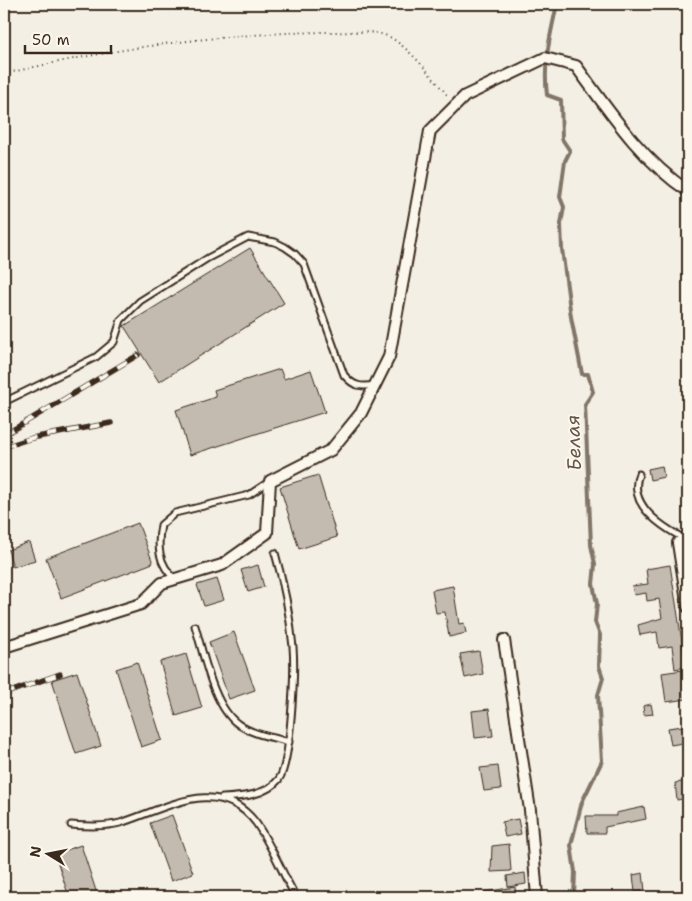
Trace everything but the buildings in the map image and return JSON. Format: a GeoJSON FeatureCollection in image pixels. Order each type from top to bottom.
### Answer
{"type":"FeatureCollection","features":[{"type":"Feature","properties":{"kind":"street"},"geometry":{"type":"LineString","coordinates":[[4,647],[141,604],[162,583],[222,565],[267,533],[270,481],[331,450],[361,413],[389,358],[430,131],[465,96],[545,58],[576,66],[619,126],[668,178],[688,191]]}},
{"type":"Feature","properties":{"kind":"street"},"geometry":{"type":"LineString","coordinates":[[687,538],[678,543],[688,608]]}},
{"type":"Feature","properties":{"kind":"street"},"geometry":{"type":"LineString","coordinates":[[504,640],[530,810],[537,897]]}},
{"type":"Feature","properties":{"kind":"lane"},"geometry":{"type":"LineString","coordinates":[[4,402],[96,357],[114,342],[121,320],[140,301],[208,258],[248,238],[275,242],[295,254],[310,277],[344,375],[352,384],[362,386],[375,384]]}},
{"type":"Feature","properties":{"kind":"lane"},"geometry":{"type":"LineString","coordinates":[[639,474],[636,490],[641,505],[676,534],[687,538]]}},
{"type":"Feature","properties":{"kind":"lane"},"geometry":{"type":"LineString","coordinates":[[175,579],[164,570],[159,539],[161,525],[176,513],[249,495],[270,481]]}},
{"type":"Feature","properties":{"kind":"lane"},"geometry":{"type":"LineString","coordinates":[[71,825],[95,827],[119,823],[164,806],[198,798],[255,795],[279,779],[286,761],[290,742],[294,649],[289,615],[274,554]]}},
{"type":"Feature","properties":{"kind":"lane"},"geometry":{"type":"LineString","coordinates":[[196,626],[211,680],[224,709],[238,724],[253,732],[290,742]]}},
{"type":"Feature","properties":{"kind":"lane"},"geometry":{"type":"LineString","coordinates":[[222,798],[238,805],[256,823],[296,897]]}},
{"type":"Feature","properties":{"kind":"path"},"geometry":{"type":"LineString","coordinates":[[4,74],[106,52],[258,33],[369,32],[392,38],[430,74],[448,96]]}},
{"type":"Feature","properties":{"kind":"waterway","name":"Белая"},"geometry":{"type":"LineString","coordinates":[[557,4],[548,50],[546,83],[547,95],[561,100],[562,139],[570,151],[565,161],[560,197],[564,207],[561,224],[562,249],[571,317],[582,374],[588,374],[593,392],[585,404],[591,545],[595,564],[593,584],[597,604],[595,622],[600,635],[599,666],[603,678],[598,695],[602,761],[582,802],[571,845],[575,872],[574,896],[577,897]]}},
{"type":"Feature","properties":{"kind":"railway"},"geometry":{"type":"LineString","coordinates":[[4,435],[138,355]]}},
{"type":"Feature","properties":{"kind":"railway"},"geometry":{"type":"LineString","coordinates":[[4,447],[32,438],[111,423]]}},
{"type":"Feature","properties":{"kind":"railway"},"geometry":{"type":"LineString","coordinates":[[4,694],[60,674]]}}]}
